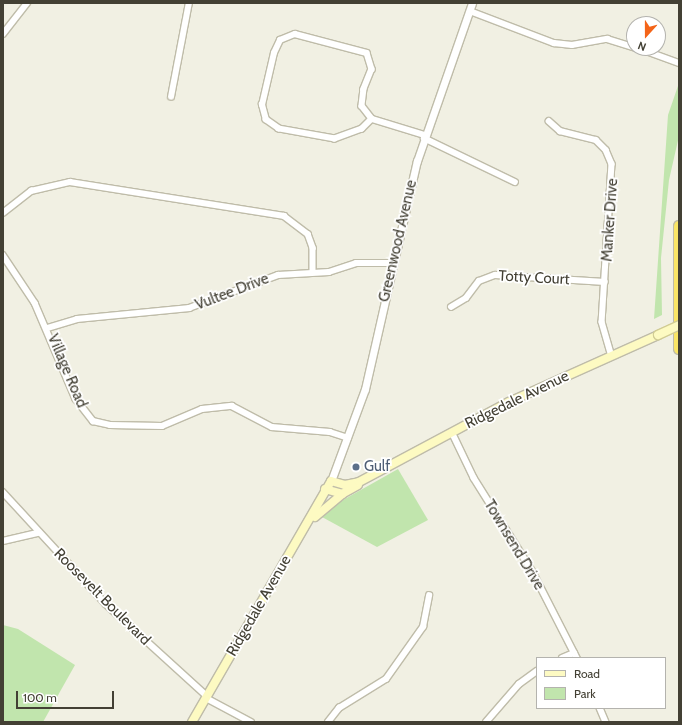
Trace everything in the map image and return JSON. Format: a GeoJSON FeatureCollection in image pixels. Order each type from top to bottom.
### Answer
{"type":"FeatureCollection","features":[{"type":"Feature","properties":{"kind":"highway"},"geometry":{"type":"LineString","coordinates":[[679,226],[679,349]]}},
{"type":"Feature","properties":{"kind":"main road","name":"Ridgedale Avenue"},"geometry":{"type":"LineString","coordinates":[[309,521],[359,482],[452,432],[679,325]]}},
{"type":"Feature","properties":{"kind":"main road","name":"Ridgedale Avenue"},"geometry":{"type":"LineString","coordinates":[[192,722],[309,521],[330,481],[345,485],[359,482]]}},
{"type":"Feature","properties":{"kind":"main road"},"geometry":{"type":"LineString","coordinates":[[325,489],[342,494]]}},
{"type":"Feature","properties":{"kind":"street"},"geometry":{"type":"LineString","coordinates":[[3,34],[27,3]]}},
{"type":"Feature","properties":{"kind":"street"},"geometry":{"type":"LineString","coordinates":[[172,97],[189,3]]}},
{"type":"Feature","properties":{"kind":"street","name":"Greenwood Avenue"},"geometry":{"type":"LineString","coordinates":[[330,481],[348,438],[365,389],[392,263],[424,137],[472,3]]}},
{"type":"Feature","properties":{"kind":"street"},"geometry":{"type":"LineString","coordinates":[[470,11],[554,43],[572,45],[607,39],[626,45]]}},
{"type":"Feature","properties":{"kind":"street"},"geometry":{"type":"LineString","coordinates":[[372,119],[362,129],[341,139],[270,125],[262,105],[274,52],[280,40],[295,34],[366,51],[372,69],[364,89],[362,106],[372,119],[424,137],[515,182]]}},
{"type":"Feature","properties":{"kind":"street"},"geometry":{"type":"LineString","coordinates":[[660,56],[679,63]]}},
{"type":"Feature","properties":{"kind":"street","name":"Manker Drive"},"geometry":{"type":"LineString","coordinates":[[549,121],[560,130],[596,140],[610,157],[613,172],[602,322],[612,356]]}},
{"type":"Feature","properties":{"kind":"street"},"geometry":{"type":"LineString","coordinates":[[3,212],[31,191],[70,182],[284,216],[308,234],[313,248],[314,272]]}},
{"type":"Feature","properties":{"kind":"street","name":"Village Road"},"geometry":{"type":"LineString","coordinates":[[3,255],[48,328],[82,411],[100,424],[162,426],[202,409],[232,406],[246,410],[272,428],[330,432],[348,438]]}},
{"type":"Feature","properties":{"kind":"street","name":"Vultee Drive"},"geometry":{"type":"LineString","coordinates":[[48,328],[77,319],[189,308],[218,300],[264,278],[314,272],[356,263],[392,263]]}},
{"type":"Feature","properties":{"kind":"street","name":"Totty Court"},"geometry":{"type":"LineString","coordinates":[[451,308],[478,281],[495,275],[605,282]]}},
{"type":"Feature","properties":{"kind":"street","name":"Townsend Drive"},"geometry":{"type":"LineString","coordinates":[[452,432],[474,478],[533,572],[575,655]]}},
{"type":"Feature","properties":{"kind":"street","name":"Roosevelt Boulevard"},"geometry":{"type":"LineString","coordinates":[[3,492],[38,533],[143,640],[207,697]]}},
{"type":"Feature","properties":{"kind":"street"},"geometry":{"type":"LineString","coordinates":[[3,541],[38,533]]}},
{"type":"Feature","properties":{"kind":"street"},"geometry":{"type":"LineString","coordinates":[[328,722],[339,708],[386,679],[423,627],[429,596]]}},
{"type":"Feature","properties":{"kind":"street"},"geometry":{"type":"LineString","coordinates":[[486,722],[519,684],[536,672]]}},
{"type":"Feature","properties":{"kind":"street"},"geometry":{"type":"LineString","coordinates":[[207,697],[250,722]]}},
{"type":"Feature","properties":{"kind":"street"},"geometry":{"type":"LineString","coordinates":[[600,709],[606,722]]}},
{"type":"Feature","properties":{"kind":"green space"},"geometry":{"type":"Polygon","coordinates":[[[679,83],[679,136],[669,180],[661,258],[662,315],[654,319],[668,115],[679,83]]]}},
{"type":"Feature","properties":{"kind":"green space"},"geometry":{"type":"Polygon","coordinates":[[[398,469],[428,520],[377,547],[322,517],[327,509],[398,469]]]}},
{"type":"Feature","properties":{"kind":"green space"},"geometry":{"type":"Polygon","coordinates":[[[3,625],[18,629],[75,665],[43,722],[3,722],[3,625]]]}},
{"type":"Feature","properties":{"kind":"place","name":"Gulf"},"geometry":{"type":"Point","coordinates":[356,467]}}]}
